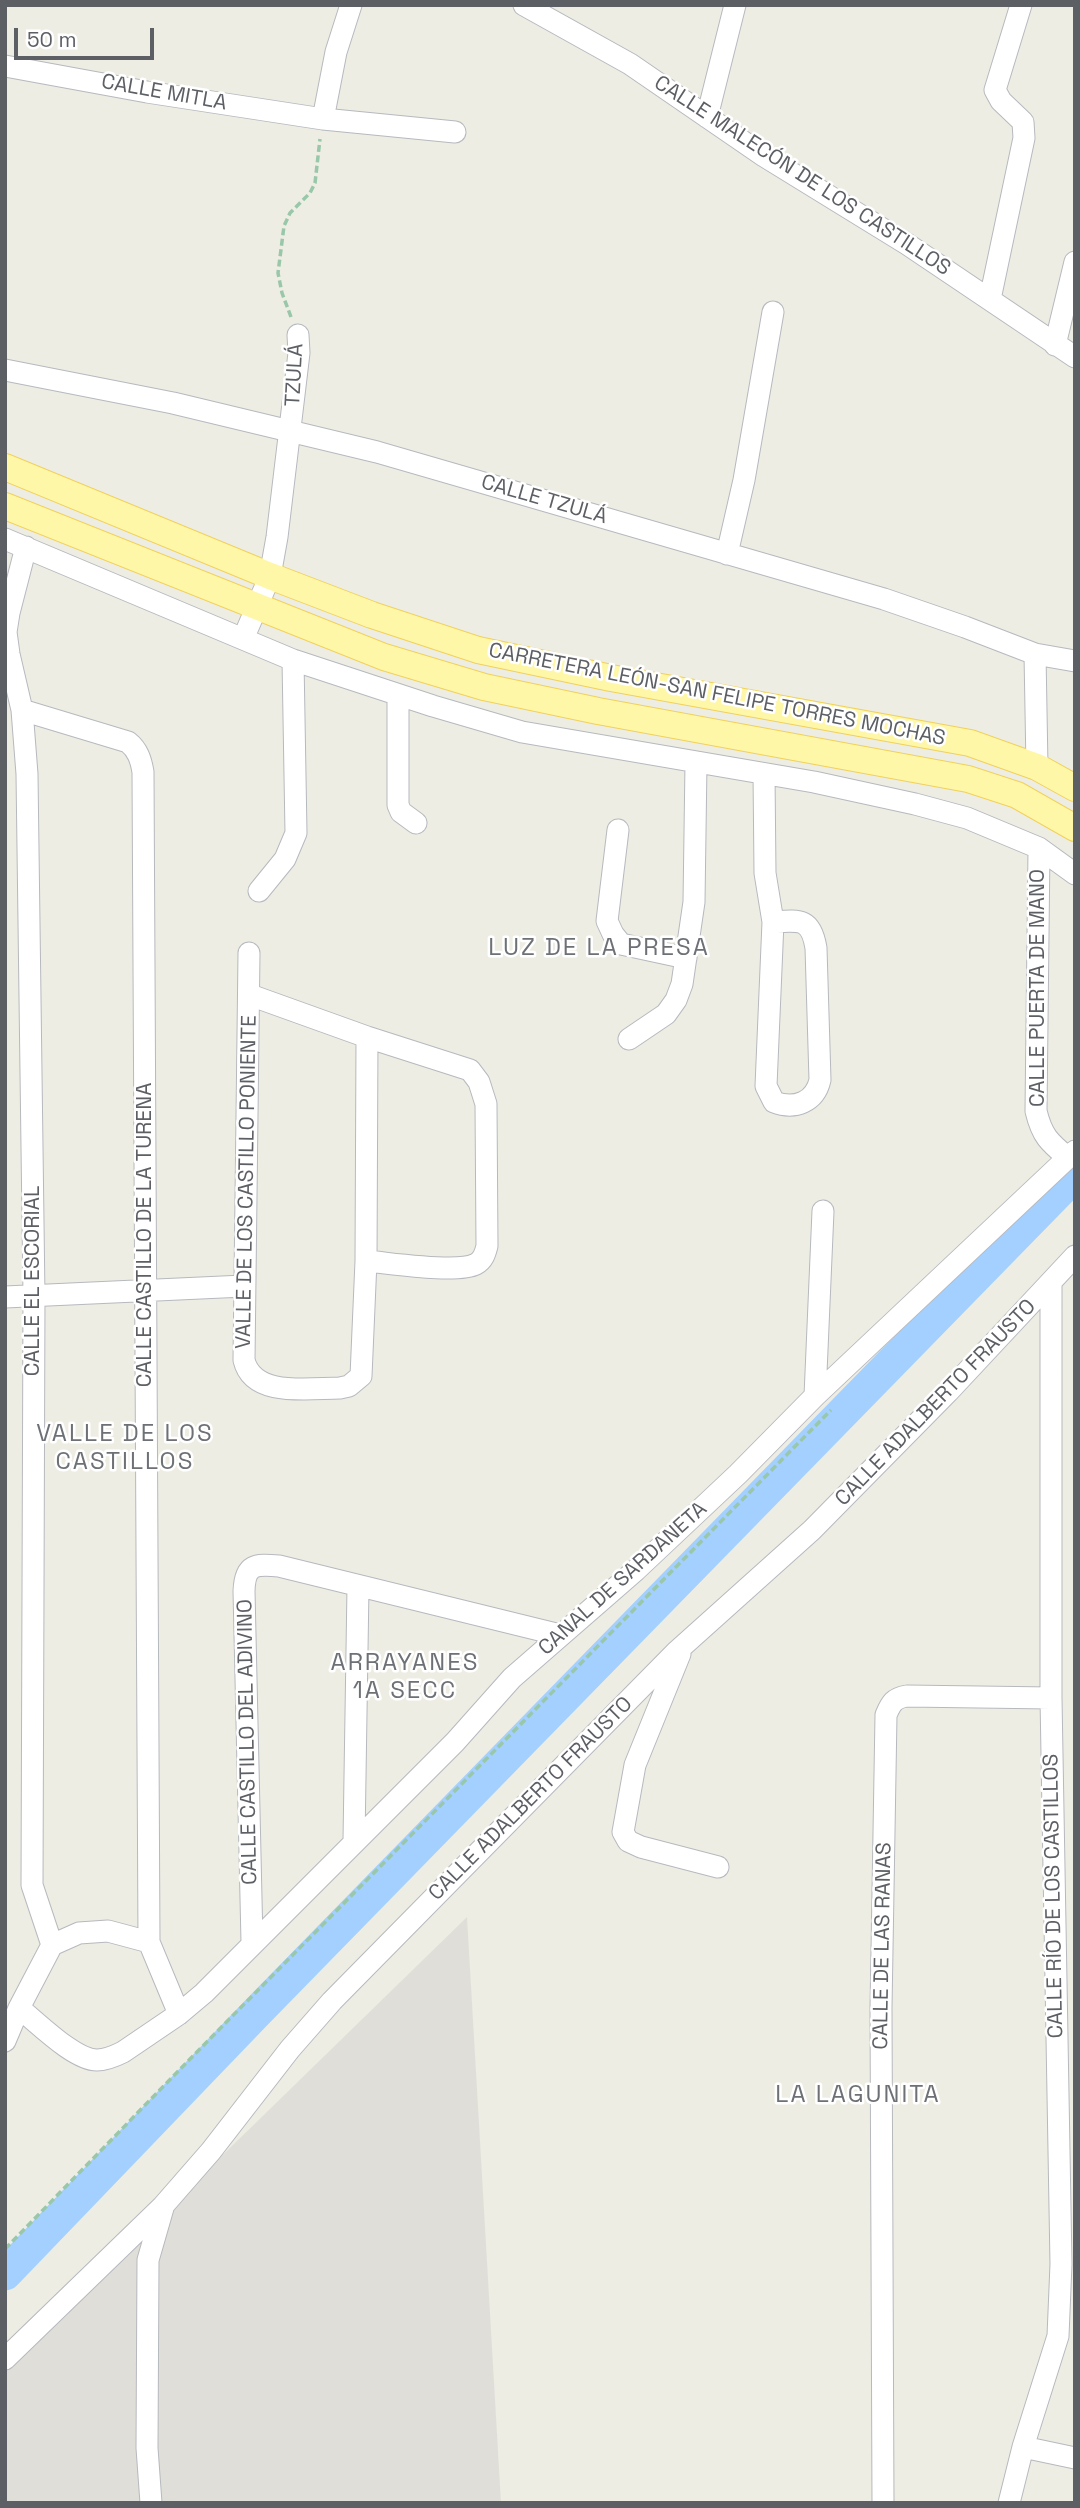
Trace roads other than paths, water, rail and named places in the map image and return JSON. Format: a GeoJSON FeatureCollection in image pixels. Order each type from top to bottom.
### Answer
{"type":"FeatureCollection","features":[{"type":"Feature","properties":{"kind":"main road","name":"CARRETERA LEÓN-SAN FELIPE TORRES MOCHAS"},"geometry":{"type":"LineString","coordinates":[[5,467],[270,576],[372,615],[478,650],[611,678],[970,743],[1037,767],[1075,788]]}},
{"type":"Feature","properties":{"kind":"main road"},"geometry":{"type":"LineString","coordinates":[[5,506],[384,657],[484,687],[598,711],[968,779],[1017,795],[1075,828]]}},
{"type":"Feature","properties":{"kind":"main road"},"geometry":{"type":"LineString","coordinates":[[256,607],[276,599],[287,599],[425,646],[458,651],[478,650]]}},
{"type":"Feature","properties":{"kind":"street"},"geometry":{"type":"LineString","coordinates":[[323,119],[336,52],[351,5]]}},
{"type":"Feature","properties":{"kind":"street","name":"CALLE MALECÓN DE LOS CASTILLOS"},"geometry":{"type":"LineString","coordinates":[[524,5],[630,64],[764,156],[907,243],[1075,357]]}},
{"type":"Feature","properties":{"kind":"street"},"geometry":{"type":"LineString","coordinates":[[707,117],[735,5]]}},
{"type":"Feature","properties":{"kind":"street"},"geometry":{"type":"LineString","coordinates":[[990,299],[1024,138],[1023,122],[1001,101],[995,90],[1021,5]]}},
{"type":"Feature","properties":{"kind":"street","name":"CALLE MITLA"},"geometry":{"type":"LineString","coordinates":[[5,66],[147,92],[323,119],[455,132]]}},
{"type":"Feature","properties":{"kind":"street"},"geometry":{"type":"LineString","coordinates":[[1055,345],[1075,262]]}},
{"type":"Feature","properties":{"kind":"street"},"geometry":{"type":"LineString","coordinates":[[727,554],[744,480],[773,313]]}},
{"type":"Feature","properties":{"kind":"street","name":"TZULÁ"},"geometry":{"type":"LineString","coordinates":[[243,639],[270,576],[291,429],[299,353],[298,335]]}},
{"type":"Feature","properties":{"kind":"street","name":"CALLE TZULÁ"},"geometry":{"type":"LineString","coordinates":[[5,370],[291,429],[377,452],[884,599],[1035,654],[1075,661]]}},
{"type":"Feature","properties":{"kind":"street"},"geometry":{"type":"LineString","coordinates":[[5,539],[293,660],[398,695],[522,732],[814,782],[941,811],[967,818],[1039,848],[1075,874]]}},
{"type":"Feature","properties":{"kind":"street","name":"CALLE EL ESCORIAL"},"geometry":{"type":"LineString","coordinates":[[26,547],[6,632],[22,710],[27,774],[34,1296],[32,1885],[52,1945]]}},
{"type":"Feature","properties":{"kind":"street"},"geometry":{"type":"LineString","coordinates":[[1035,654],[1037,767]]}},
{"type":"Feature","properties":{"kind":"street"},"geometry":{"type":"LineString","coordinates":[[259,891],[285,859],[296,833],[293,660]]}},
{"type":"Feature","properties":{"kind":"street"},"geometry":{"type":"LineString","coordinates":[[398,695],[398,805],[401,812],[416,824]]}},
{"type":"Feature","properties":{"kind":"street","name":"CALLE CASTILLO DE LA TURENA"},"geometry":{"type":"LineString","coordinates":[[22,710],[128,742],[140,758],[143,772],[149,1942]]}},
{"type":"Feature","properties":{"kind":"street"},"geometry":{"type":"LineString","coordinates":[[629,1039],[666,1014],[676,1000],[682,984],[694,902],[696,763]]}},
{"type":"Feature","properties":{"kind":"street"},"geometry":{"type":"LineString","coordinates":[[764,774],[765,873],[773,922],[766,1086],[774,1102],[784,1106],[796,1105],[814,1095],[820,1080],[816,948],[811,930],[805,923],[773,922]]}},
{"type":"Feature","properties":{"kind":"street"},"geometry":{"type":"LineString","coordinates":[[618,830],[607,921],[613,934],[621,944],[686,958]]}},
{"type":"Feature","properties":{"kind":"street","name":"CALLE PUERTA DE MANO"},"geometry":{"type":"LineString","coordinates":[[1039,848],[1036,1111],[1040,1129],[1048,1142],[1071,1155]]}},
{"type":"Feature","properties":{"kind":"street","name":"VALLE DE LOS CASTILLO PONIENTE"},"geometry":{"type":"LineString","coordinates":[[249,953],[243,1360],[250,1375],[257,1381],[275,1387],[340,1388],[355,1382],[363,1369],[366,1037],[250,995]]}},
{"type":"Feature","properties":{"kind":"street"},"geometry":{"type":"LineString","coordinates":[[366,1037],[470,1070],[479,1082],[486,1117],[487,1246],[479,1262],[460,1269],[366,1261]]}},
{"type":"Feature","properties":{"kind":"street","name":"CANAL DE SARDANETA"},"geometry":{"type":"LineString","coordinates":[[19,2008],[83,2057],[96,2060],[113,2057],[179,2014],[229,1969],[252,1942],[454,1742],[512,1678],[636,1570],[738,1474],[815,1396],[1071,1155]]}},
{"type":"Feature","properties":{"kind":"street"},"geometry":{"type":"LineString","coordinates":[[815,1396],[822,1211]]}},
{"type":"Feature","properties":{"kind":"street","name":"CALLE ADALBERTO FRAUSTO"},"geometry":{"type":"LineString","coordinates":[[5,2359],[163,2206],[332,2001],[683,1646],[813,1530],[1075,1256]]}},
{"type":"Feature","properties":{"kind":"street","name":"CALLE RÍO DE LOS CASTILLOS"},"geometry":{"type":"LineString","coordinates":[[1009,2503],[1023,2447],[1066,2339],[1068,2157],[1056,2041],[1066,1956],[1065,1812],[1051,1698],[1051,1282]]}},
{"type":"Feature","properties":{"kind":"street"},"geometry":{"type":"LineString","coordinates":[[5,1297],[244,1286]]}},
{"type":"Feature","properties":{"kind":"street","name":"CALLE CASTILLO DEL ADIVINO"},"geometry":{"type":"LineString","coordinates":[[252,1942],[245,1577],[249,1570],[259,1564],[269,1565],[560,1635]]}},
{"type":"Feature","properties":{"kind":"street"},"geometry":{"type":"LineString","coordinates":[[354,1840],[358,1587]]}},
{"type":"Feature","properties":{"kind":"street"},"geometry":{"type":"LineString","coordinates":[[683,1646],[635,1765],[623,1832],[628,1841],[641,1847],[718,1867]]}},
{"type":"Feature","properties":{"kind":"street","name":"CALLE DE LAS RANAS"},"geometry":{"type":"LineString","coordinates":[[883,2503],[881,2008],[886,1715],[897,1697],[1051,1698]]}},
{"type":"Feature","properties":{"kind":"street"},"geometry":{"type":"LineString","coordinates":[[5,2041],[52,1945],[79,1933],[108,1931],[149,1942],[179,2014]]}},
{"type":"Feature","properties":{"kind":"street"},"geometry":{"type":"LineString","coordinates":[[151,2503],[148,2448],[148,2260],[163,2206]]}},
{"type":"Feature","properties":{"kind":"street"},"geometry":{"type":"LineString","coordinates":[[1023,2447],[1075,2458]]}},
{"type":"Feature","properties":{"kind":"waterway"},"geometry":{"type":"LineString","coordinates":[[5,2274],[257,2012],[1075,1175]]}},
{"type":"Feature","properties":{"kind":"district","name":"LUZ DE LA PRESA"},"geometry":{"type":"Point","coordinates":[599,948]}},
{"type":"Feature","properties":{"kind":"district","name":"VALLE DE LOS CASTILLOS"},"geometry":{"type":"Point","coordinates":[125,1448]}},
{"type":"Feature","properties":{"kind":"district","name":"ARRAYANES 1A SECC"},"geometry":{"type":"Point","coordinates":[405,1677]}},
{"type":"Feature","properties":{"kind":"district","name":"LA LAGUNITA"},"geometry":{"type":"Point","coordinates":[858,2095]}}]}
